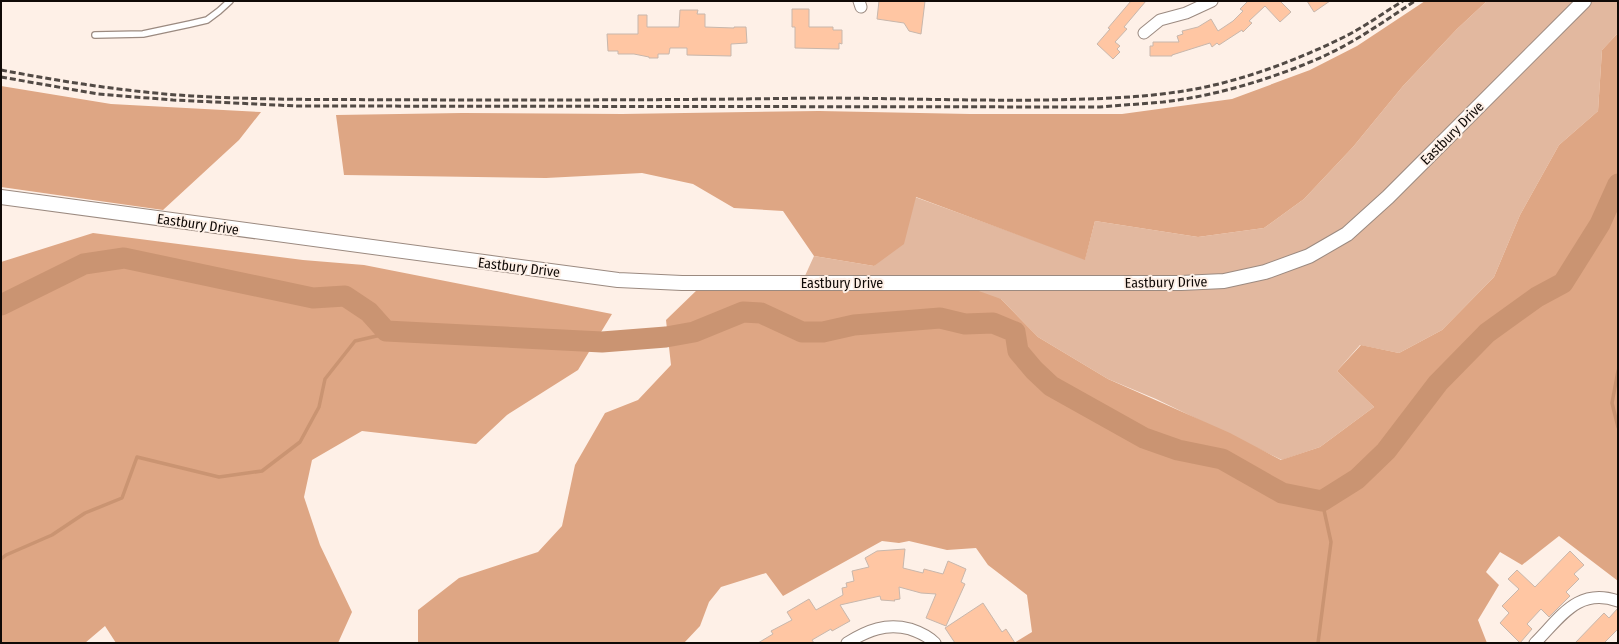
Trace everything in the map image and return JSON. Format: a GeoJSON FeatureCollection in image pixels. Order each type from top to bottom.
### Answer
{"type":"FeatureCollection","features":[{"type":"Feature","properties":{"kind":"street"},"geometry":{"type":"LineString","coordinates":[[1144,33],[1160,20],[1186,13],[1212,1]]}},
{"type":"Feature","properties":{"kind":"street","name":"Eastbury Drive"},"geometry":{"type":"LineString","coordinates":[[1,198],[618,280],[714,283],[1181,283],[1224,281],[1265,272],[1309,256],[1347,234],[1388,197],[1584,1]]}},
{"type":"Feature","properties":{"kind":"street"},"geometry":{"type":"LineString","coordinates":[[1535,643],[1570,608],[1583,599],[1606,597],[1618,601]]}},
{"type":"Feature","properties":{"kind":"street"},"geometry":{"type":"LineString","coordinates":[[847,643],[860,635],[888,626],[920,632],[935,643]]}},
{"type":"Feature","properties":{"kind":"lane"},"geometry":{"type":"LineString","coordinates":[[95,36],[144,34],[207,20],[230,1]]}},
{"type":"Feature","properties":{"kind":"shaded area"},"geometry":{"type":"Polygon","coordinates":[[[1425,1],[1487,1],[1457,29],[1403,86],[1353,147],[1304,199],[1264,228],[1198,237],[1095,221],[1085,260],[916,197],[904,244],[874,266],[814,256],[783,211],[734,208],[693,184],[642,173],[546,178],[344,175],[336,115],[462,113],[622,114],[819,111],[970,114],[1122,114],[1232,99],[1310,70],[1357,46],[1425,1]]]}},
{"type":"Feature","properties":{"kind":"shaded area"},"geometry":{"type":"Polygon","coordinates":[[[1487,1],[1618,1],[1618,33],[1602,50],[1598,111],[1559,145],[1520,215],[1494,277],[1442,330],[1399,353],[1360,345],[1337,371],[1374,407],[1320,447],[1282,460],[1156,399],[1108,379],[1038,337],[1001,299],[799,289],[814,256],[874,266],[915,197],[1085,259],[1095,221],[1198,237],[1264,228],[1304,199],[1353,147],[1403,86],[1457,29],[1487,1]]]}},
{"type":"Feature","properties":{"kind":"shaded area"},"geometry":{"type":"Polygon","coordinates":[[[1618,33],[1618,581],[1559,536],[1522,565],[1500,552],[1486,572],[1499,585],[1478,620],[1487,643],[1014,643],[1032,632],[1027,595],[988,565],[976,548],[947,550],[909,541],[899,543],[882,541],[783,596],[766,573],[721,587],[709,602],[700,626],[684,643],[418,643],[418,610],[459,578],[538,552],[562,526],[575,465],[605,413],[638,400],[671,365],[666,320],[699,288],[976,290],[1001,299],[1038,337],[1108,379],[1230,433],[1281,460],[1320,447],[1374,407],[1337,371],[1361,345],[1399,353],[1442,330],[1494,277],[1520,215],[1559,145],[1598,111],[1602,50],[1618,33]]]}},
{"type":"Feature","properties":{"kind":"shaded area"},"geometry":{"type":"Polygon","coordinates":[[[1,86],[111,104],[261,112],[239,140],[163,210],[1,187],[1,86]]]}},
{"type":"Feature","properties":{"kind":"shaded area"},"geometry":{"type":"Polygon","coordinates":[[[93,233],[303,260],[364,265],[612,314],[578,370],[507,415],[476,444],[362,431],[312,460],[304,497],[320,545],[352,612],[338,643],[116,643],[105,626],[85,643],[1,643],[1,262],[93,233]]]}},
{"type":"Feature","properties":{"kind":"building"},"geometry":{"type":"Polygon","coordinates":[[[879,1],[925,1],[921,34],[909,31],[904,23],[877,19],[879,1]]]}},
{"type":"Feature","properties":{"kind":"building"},"geometry":{"type":"Polygon","coordinates":[[[1131,1],[1146,1],[1124,27],[1127,29],[1115,42],[1120,46],[1117,49],[1120,52],[1113,59],[1097,44],[1110,29],[1108,28],[1131,1]]]}},
{"type":"Feature","properties":{"kind":"building"},"geometry":{"type":"Polygon","coordinates":[[[1248,1],[1280,1],[1291,12],[1280,22],[1265,6],[1249,21],[1252,23],[1243,32],[1242,30],[1219,45],[1217,43],[1212,47],[1210,43],[1172,56],[1150,56],[1150,46],[1153,46],[1153,42],[1179,42],[1177,36],[1183,34],[1182,31],[1198,27],[1211,19],[1218,31],[1233,21],[1243,11],[1240,9],[1248,1]]]}},
{"type":"Feature","properties":{"kind":"building"},"geometry":{"type":"Polygon","coordinates":[[[1307,1],[1330,1],[1314,12],[1307,1]]]}},
{"type":"Feature","properties":{"kind":"building"},"geometry":{"type":"Polygon","coordinates":[[[792,9],[809,9],[809,27],[833,27],[833,30],[842,30],[842,44],[839,43],[839,49],[795,48],[795,27],[792,27],[792,9]]]}},
{"type":"Feature","properties":{"kind":"building"},"geometry":{"type":"Polygon","coordinates":[[[680,10],[698,10],[697,14],[705,14],[705,27],[746,27],[747,43],[731,44],[731,56],[687,55],[687,48],[670,48],[669,54],[658,54],[658,58],[649,58],[634,54],[618,54],[618,51],[608,51],[607,34],[638,34],[638,15],[647,15],[647,27],[679,27],[680,10]]]}},
{"type":"Feature","properties":{"kind":"building"},"geometry":{"type":"Polygon","coordinates":[[[905,549],[903,568],[923,573],[924,569],[943,574],[948,561],[966,569],[961,582],[965,584],[946,626],[926,618],[936,594],[921,593],[899,587],[900,599],[894,600],[895,601],[881,600],[880,596],[840,605],[850,621],[832,631],[831,629],[812,640],[814,643],[758,643],[773,634],[771,631],[792,620],[787,612],[809,599],[816,610],[843,595],[842,588],[847,587],[846,583],[854,581],[852,571],[869,567],[865,558],[877,551],[905,549]]]}},
{"type":"Feature","properties":{"kind":"building"},"geometry":{"type":"Polygon","coordinates":[[[1570,551],[1584,565],[1574,574],[1579,579],[1566,592],[1570,596],[1549,617],[1541,609],[1527,624],[1532,629],[1520,643],[1500,623],[1509,613],[1502,606],[1519,589],[1508,579],[1517,570],[1535,587],[1570,551]]]}},
{"type":"Feature","properties":{"kind":"building"},"geometry":{"type":"Polygon","coordinates":[[[983,603],[1002,632],[1006,629],[1015,643],[955,643],[945,628],[983,603]]]}},
{"type":"Feature","properties":{"kind":"building"},"geometry":{"type":"Polygon","coordinates":[[[1618,608],[1618,629],[1604,643],[1575,643],[1604,613],[1609,618],[1618,608]]]}},
{"type":"Feature","properties":{"kind":"waterway"},"geometry":{"type":"LineString","coordinates":[[1,305],[84,264],[124,258],[313,298],[345,296],[369,312],[386,331],[602,342],[666,337],[694,332],[743,312],[761,313],[802,332],[823,332],[854,325],[940,318],[965,324],[993,323],[1015,332],[1018,351],[1034,370],[1051,386],[1144,438],[1178,450],[1222,459],[1282,493],[1322,501],[1357,479],[1386,451],[1438,383],[1487,333],[1537,297],[1563,283],[1600,224],[1618,184]]}},
{"type":"Feature","properties":{"kind":"waterway"},"geometry":{"type":"LineString","coordinates":[[1,559],[6,555],[52,535],[85,513],[122,498],[137,457],[219,477],[262,471],[300,442],[319,407],[325,379],[355,341],[381,335],[386,331]]}},
{"type":"Feature","properties":{"kind":"waterway"},"geometry":{"type":"LineString","coordinates":[[1618,371],[1612,403],[1618,427]]}},
{"type":"Feature","properties":{"kind":"waterway"},"geometry":{"type":"LineString","coordinates":[[1318,643],[1331,542],[1322,501]]}},
{"type":"Feature","properties":{"kind":"railway"},"geometry":{"type":"LineString","coordinates":[[1,70],[144,92],[256,99],[678,100],[815,98],[1064,100],[1162,94],[1201,88],[1255,74],[1308,54],[1342,38],[1403,1]]}},
{"type":"Feature","properties":{"kind":"railway"},"geometry":{"type":"LineString","coordinates":[[1,77],[98,94],[173,100],[297,106],[1100,107],[1163,102],[1202,96],[1279,74],[1328,54],[1366,33],[1415,1]]}}]}
